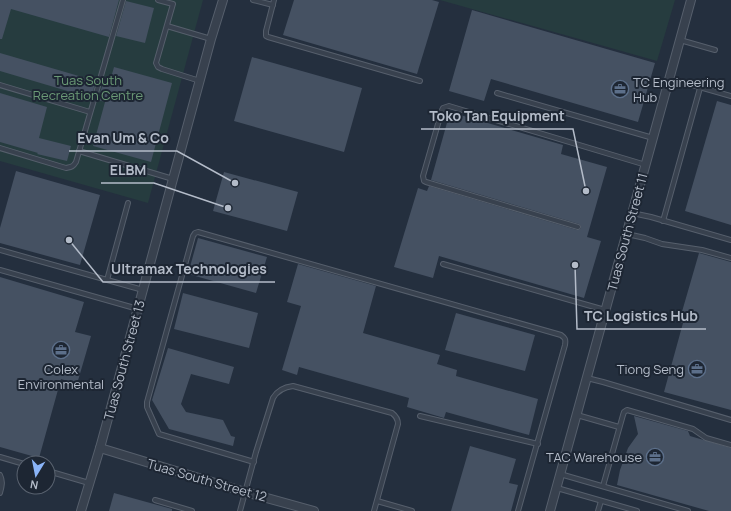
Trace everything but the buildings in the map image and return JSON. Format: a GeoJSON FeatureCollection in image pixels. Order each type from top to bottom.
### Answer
{"type":"FeatureCollection","features":[{"type":"Feature","properties":{"kind":"street","name":"Tuas South Street 13"},"geometry":{"type":"LineString","coordinates":[[81,511],[100,448],[211,39],[223,0]]}},
{"type":"Feature","properties":{"kind":"street","name":"Tuas South Street 11"},"geometry":{"type":"LineString","coordinates":[[550,511],[691,0]]}},
{"type":"Feature","properties":{"kind":"street","name":"Tuas South Street 12"},"geometry":{"type":"LineString","coordinates":[[100,448],[245,492],[314,511]]}},
{"type":"Feature","properties":{"kind":"lane"},"geometry":{"type":"LineString","coordinates":[[0,148],[66,168],[73,166],[76,162],[123,0]]}},
{"type":"Feature","properties":{"kind":"lane"},"geometry":{"type":"LineString","coordinates":[[158,0],[173,4],[156,63],[158,67],[200,81]]}},
{"type":"Feature","properties":{"kind":"lane"},"geometry":{"type":"LineString","coordinates":[[253,0],[273,5]]}},
{"type":"Feature","properties":{"kind":"lane"},"geometry":{"type":"LineString","coordinates":[[274,0],[266,36],[420,80]]}},
{"type":"Feature","properties":{"kind":"lane"},"geometry":{"type":"LineString","coordinates":[[167,26],[211,39]]}},
{"type":"Feature","properties":{"kind":"lane"},"geometry":{"type":"LineString","coordinates":[[680,40],[715,50]]}},
{"type":"Feature","properties":{"kind":"lane"},"geometry":{"type":"LineString","coordinates":[[669,79],[731,96]]}},
{"type":"Feature","properties":{"kind":"lane"},"geometry":{"type":"LineString","coordinates":[[0,85],[90,112]]}},
{"type":"Feature","properties":{"kind":"lane"},"geometry":{"type":"LineString","coordinates":[[663,222],[700,88]]}},
{"type":"Feature","properties":{"kind":"lane"},"geometry":{"type":"LineString","coordinates":[[497,93],[653,138]]}},
{"type":"Feature","properties":{"kind":"lane"},"geometry":{"type":"LineString","coordinates":[[578,227],[426,182],[423,176],[443,108],[449,106],[646,165]]}},
{"type":"Feature","properties":{"kind":"lane"},"geometry":{"type":"LineString","coordinates":[[79,151],[173,179]]}},
{"type":"Feature","properties":{"kind":"lane"},"geometry":{"type":"LineString","coordinates":[[107,280],[128,203]]}},
{"type":"Feature","properties":{"kind":"lane"},"geometry":{"type":"LineString","coordinates":[[632,213],[731,240]]}},
{"type":"Feature","properties":{"kind":"lane"},"geometry":{"type":"LineString","coordinates":[[254,462],[158,434],[147,407],[146,402],[193,236],[198,232],[565,337],[565,345],[518,511]]}},
{"type":"Feature","properties":{"kind":"lane"},"geometry":{"type":"LineString","coordinates":[[627,234],[662,244],[702,250],[731,258]]}},
{"type":"Feature","properties":{"kind":"lane"},"geometry":{"type":"LineString","coordinates":[[0,250],[143,290]]}},
{"type":"Feature","properties":{"kind":"lane"},"geometry":{"type":"LineString","coordinates":[[443,264],[606,310]]}},
{"type":"Feature","properties":{"kind":"lane"},"geometry":{"type":"LineString","coordinates":[[0,270],[138,309]]}},
{"type":"Feature","properties":{"kind":"lane"},"geometry":{"type":"LineString","coordinates":[[587,378],[731,420]]}},
{"type":"Feature","properties":{"kind":"lane"},"geometry":{"type":"LineString","coordinates":[[240,511],[273,398],[276,393],[288,387],[294,386],[392,413],[396,416],[398,424],[374,511]]}},
{"type":"Feature","properties":{"kind":"lane"},"geometry":{"type":"LineString","coordinates":[[603,486],[619,427],[626,410],[693,429],[706,438],[731,445]]}},
{"type":"Feature","properties":{"kind":"lane"},"geometry":{"type":"LineString","coordinates":[[577,415],[619,427]]}},
{"type":"Feature","properties":{"kind":"lane"},"geometry":{"type":"LineString","coordinates":[[420,416],[538,444]]}},
{"type":"Feature","properties":{"kind":"lane"},"geometry":{"type":"LineString","coordinates":[[0,457],[16,462]]}},
{"type":"Feature","properties":{"kind":"lane"},"geometry":{"type":"LineString","coordinates":[[56,473],[90,483]]}},
{"type":"Feature","properties":{"kind":"lane"},"geometry":{"type":"LineString","coordinates":[[560,474],[688,511]]}},
{"type":"Feature","properties":{"kind":"lane"},"geometry":{"type":"LineString","coordinates":[[0,475],[2,480],[0,493]]}},
{"type":"Feature","properties":{"kind":"lane"},"geometry":{"type":"LineString","coordinates":[[557,488],[637,511]]}},
{"type":"Feature","properties":{"kind":"lane"},"geometry":{"type":"LineString","coordinates":[[155,500],[192,511]]}},
{"type":"Feature","properties":{"kind":"lane"},"geometry":{"type":"LineString","coordinates":[[598,511],[601,500]]}},
{"type":"Feature","properties":{"kind":"lane"},"geometry":{"type":"LineString","coordinates":[[377,501],[412,511]]}},
{"type":"Feature","properties":{"kind":"green space","name":"Tuas South Recreation Centre"},"geometry":{"type":"Polygon","coordinates":[[[0,0],[203,0],[148,203],[0,161],[0,0]]]}},
{"type":"Feature","properties":{"kind":"green space"},"geometry":{"type":"Polygon","coordinates":[[[440,0],[675,0],[657,61],[440,0]]]}},
{"type":"Feature","properties":{"kind":"place","name":"TC Engineering Hub"},"geometry":{"type":"Point","coordinates":[620,89]}},
{"type":"Feature","properties":{"kind":"place","name":"Evan Um & Co"},"geometry":{"type":"Point","coordinates":[235,183]}},
{"type":"Feature","properties":{"kind":"place","name":"Toko Tan Equipment"},"geometry":{"type":"Point","coordinates":[586,191]}},
{"type":"Feature","properties":{"kind":"place","name":"ELBM"},"geometry":{"type":"Point","coordinates":[228,208]}},
{"type":"Feature","properties":{"kind":"place","name":"Ultramax Technologies"},"geometry":{"type":"Point","coordinates":[69,240]}},
{"type":"Feature","properties":{"kind":"place","name":"TC Logistics Hub"},"geometry":{"type":"Point","coordinates":[575,265]}},
{"type":"Feature","properties":{"kind":"place","name":"Colex Environmental"},"geometry":{"type":"Point","coordinates":[61,350]}},
{"type":"Feature","properties":{"kind":"place","name":"Tiong Seng"},"geometry":{"type":"Point","coordinates":[697,369]}},
{"type":"Feature","properties":{"kind":"place","name":"TAC Warehouse"},"geometry":{"type":"Point","coordinates":[655,457]}}]}
